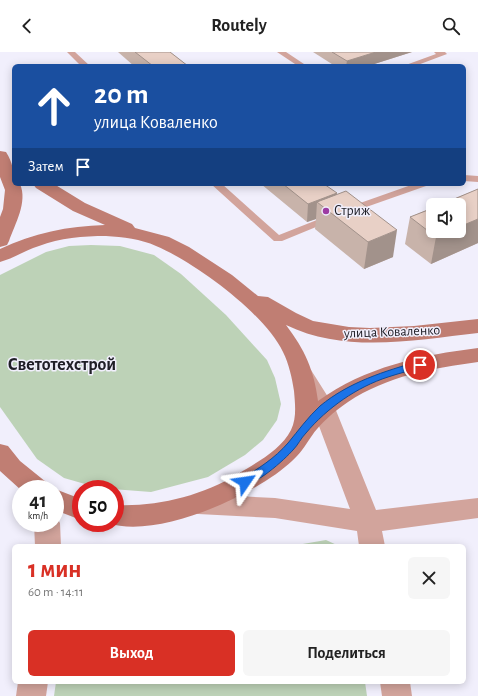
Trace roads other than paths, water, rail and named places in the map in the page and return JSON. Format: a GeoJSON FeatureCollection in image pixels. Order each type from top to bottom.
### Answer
{"type":"FeatureCollection","features":[{"type":"Feature","properties":{"kind":"main road"},"geometry":{"type":"LineString","coordinates":[[0,153],[12,162]]}},
{"type":"Feature","properties":{"kind":"main road"},"geometry":{"type":"LineString","coordinates":[[0,156],[12,185]]}},
{"type":"Feature","properties":{"kind":"main road"},"geometry":{"type":"LineString","coordinates":[[0,241],[12,209],[14,190],[12,186]]}},
{"type":"Feature","properties":{"kind":"main road"},"geometry":{"type":"LineString","coordinates":[[45,186],[79,207],[178,248],[211,269],[243,293],[270,320],[291,348],[303,376],[307,406],[303,430]]}},
{"type":"Feature","properties":{"kind":"main road"},"geometry":{"type":"LineString","coordinates":[[0,256],[39,240],[65,233],[90,230],[144,235]]}},
{"type":"Feature","properties":{"kind":"main road","name":"улица Коваленко"},"geometry":{"type":"LineString","coordinates":[[243,293],[306,326],[337,334],[383,334],[478,326]]}},
{"type":"Feature","properties":{"kind":"main road"},"geometry":{"type":"LineString","coordinates":[[124,516],[162,512],[198,504],[234,489],[268,467],[291,447],[303,430],[324,408],[355,388],[385,374],[420,365],[478,355]]}},
{"type":"Feature","properties":{"kind":"main road"},"geometry":{"type":"LineString","coordinates":[[0,453],[11,468],[26,480]]}},
{"type":"Feature","properties":{"kind":"street"},"geometry":{"type":"LineString","coordinates":[[303,376],[324,408],[370,534]]}},
{"type":"Feature","properties":{"kind":"street"},"geometry":{"type":"LineString","coordinates":[[198,504],[275,508],[370,534],[478,508]]}},
{"type":"Feature","properties":{"kind":"street"},"geometry":{"type":"LineString","coordinates":[[47,532],[48,544]]}},
{"type":"Feature","properties":{"kind":"street"},"geometry":{"type":"LineString","coordinates":[[31,696],[33,684]]}},
{"type":"Feature","properties":{"kind":"street"},"geometry":{"type":"LineString","coordinates":[[394,684],[397,696]]}},
{"type":"Feature","properties":{"kind":"lane"},"geometry":{"type":"LineString","coordinates":[[71,52],[84,64]]}},
{"type":"Feature","properties":{"kind":"lane"},"geometry":{"type":"LineString","coordinates":[[282,52],[300,64]]}},
{"type":"Feature","properties":{"kind":"lane"},"geometry":{"type":"LineString","coordinates":[[414,64],[443,54],[438,52]]}},
{"type":"Feature","properties":{"kind":"lane"},"geometry":{"type":"LineString","coordinates":[[466,178],[478,179]]}},
{"type":"Feature","properties":{"kind":"lane"},"geometry":{"type":"LineString","coordinates":[[218,186],[278,239],[375,200],[417,186]]}},
{"type":"Feature","properties":{"kind":"place","name":"Стриж"},"geometry":{"type":"Point","coordinates":[326,211]}},
{"type":"Feature","properties":{"kind":"district","name":"Светотехстрой"},"geometry":{"type":"Point","coordinates":[62,365]}}]}
